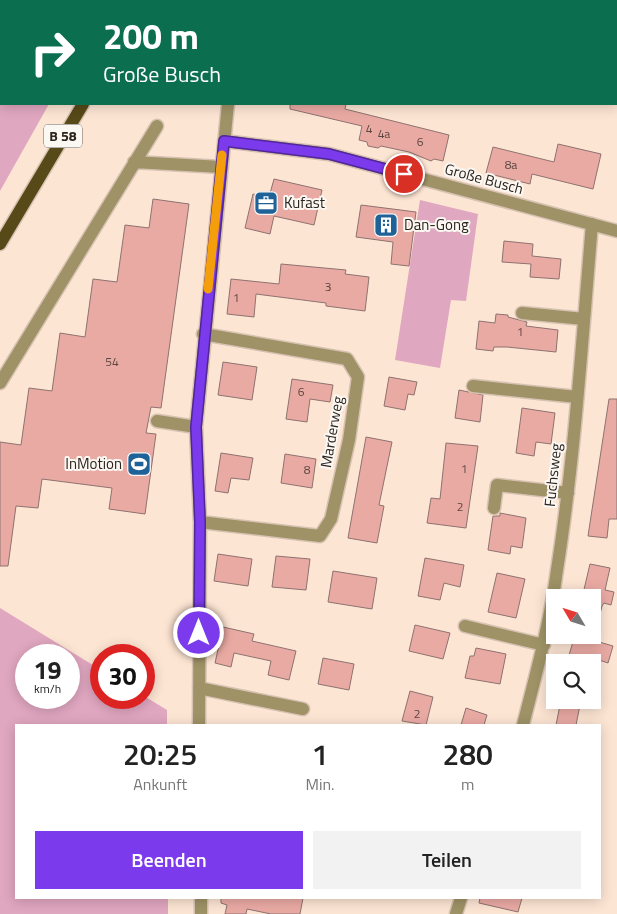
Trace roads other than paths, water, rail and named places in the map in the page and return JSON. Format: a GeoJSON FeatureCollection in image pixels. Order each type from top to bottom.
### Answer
{"type":"FeatureCollection","features":[{"type":"Feature","properties":{"kind":"main road","name":"B 58"},"geometry":{"type":"LineString","coordinates":[[0,244],[82,105]]}},
{"type":"Feature","properties":{"kind":"street"},"geometry":{"type":"LineString","coordinates":[[200,724],[200,522],[196,427],[203,334],[228,105]]}},
{"type":"Feature","properties":{"kind":"street"},"geometry":{"type":"LineString","coordinates":[[0,383],[156,126]]}},
{"type":"Feature","properties":{"kind":"street","name":"Große Busch"},"geometry":{"type":"LineString","coordinates":[[224,141],[329,154],[617,230]]}},
{"type":"Feature","properties":{"kind":"street"},"geometry":{"type":"LineString","coordinates":[[134,162],[221,167]]}},
{"type":"Feature","properties":{"kind":"street","name":"Fuchsweg"},"geometry":{"type":"LineString","coordinates":[[523,724],[544,645],[568,493],[592,224]]}},
{"type":"Feature","properties":{"kind":"street"},"geometry":{"type":"LineString","coordinates":[[522,313],[584,320]]}},
{"type":"Feature","properties":{"kind":"street","name":"Marderweg"},"geometry":{"type":"LineString","coordinates":[[200,522],[320,536],[331,519],[349,440],[358,376],[347,359],[203,334]]}},
{"type":"Feature","properties":{"kind":"street"},"geometry":{"type":"LineString","coordinates":[[473,386],[577,397]]}},
{"type":"Feature","properties":{"kind":"street"},"geometry":{"type":"LineString","coordinates":[[157,421],[196,427]]}},
{"type":"Feature","properties":{"kind":"street"},"geometry":{"type":"LineString","coordinates":[[494,508],[497,485],[568,493]]}},
{"type":"Feature","properties":{"kind":"street"},"geometry":{"type":"LineString","coordinates":[[465,626],[544,645]]}},
{"type":"Feature","properties":{"kind":"street"},"geometry":{"type":"LineString","coordinates":[[199,688],[303,709]]}},
{"type":"Feature","properties":{"kind":"street"},"geometry":{"type":"LineString","coordinates":[[201,899],[201,914]]}},
{"type":"Feature","properties":{"kind":"street"},"geometry":{"type":"LineString","coordinates":[[456,914],[460,899]]}},
{"type":"Feature","properties":{"kind":"place","name":"Kufast"},"geometry":{"type":"Point","coordinates":[266,203]}},
{"type":"Feature","properties":{"kind":"place","name":"Dan-Gong"},"geometry":{"type":"Point","coordinates":[386,225]}},
{"type":"Feature","properties":{"kind":"place","name":"InMotion"},"geometry":{"type":"Point","coordinates":[139,464]}}]}
